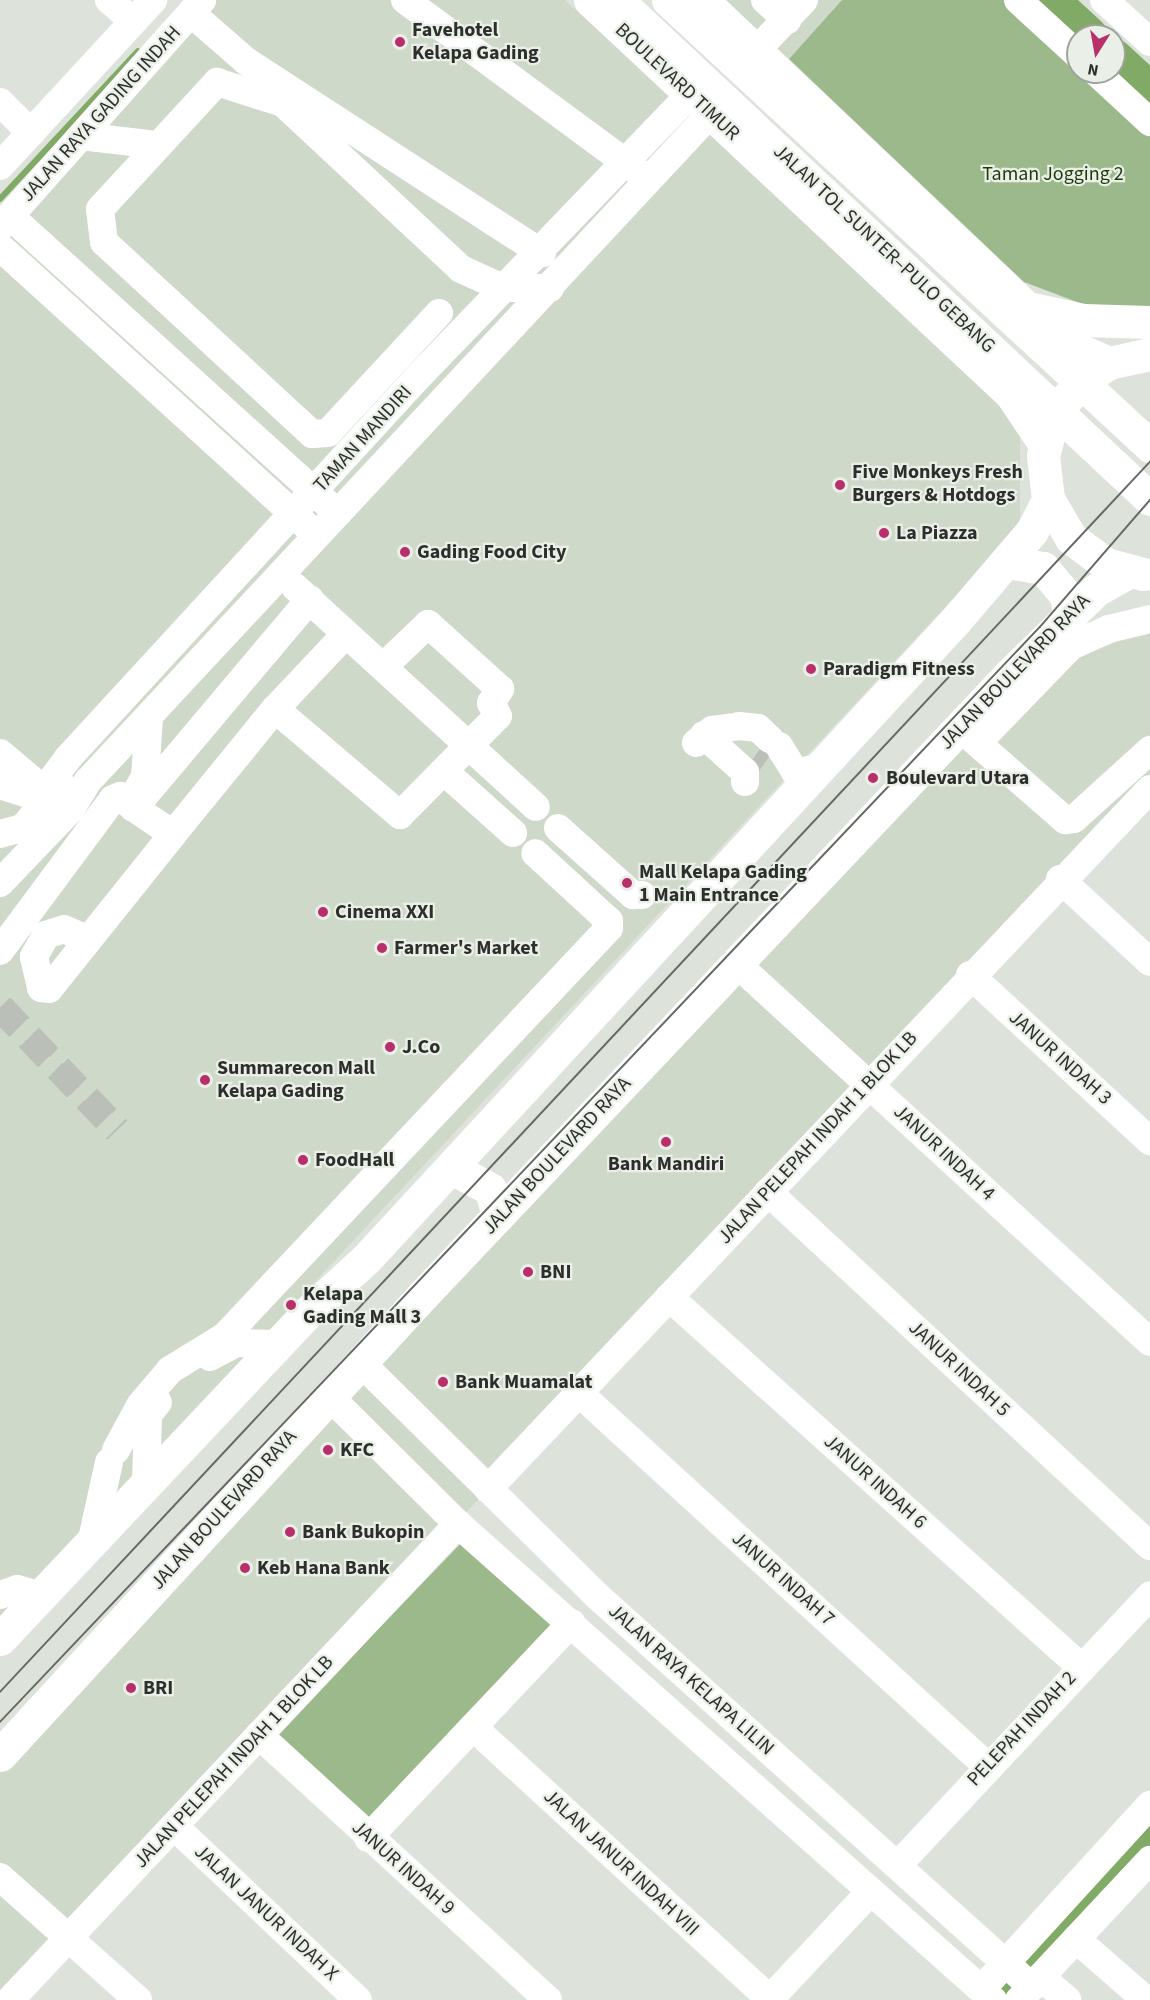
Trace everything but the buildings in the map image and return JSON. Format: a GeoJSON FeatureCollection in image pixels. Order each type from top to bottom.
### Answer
{"type":"FeatureCollection","features":[{"type":"Feature","properties":{"kind":"main road","name":"BOULEVARD TIMUR"},"geometry":{"type":"LineString","coordinates":[[590,0],[1011,394],[1044,443]]}},
{"type":"Feature","properties":{"kind":"main road","name":"JALAN TOL SUNTER–PULO GEBANG"},"geometry":{"type":"LineString","coordinates":[[617,0],[1150,499]]}},
{"type":"Feature","properties":{"kind":"main road","name":"JALAN TOL SUNTER–PULO GEBANG"},"geometry":{"type":"LineString","coordinates":[[668,0],[1150,446]]}},
{"type":"Feature","properties":{"kind":"main road"},"geometry":{"type":"LineString","coordinates":[[702,0],[1063,343],[1109,363]]}},
{"type":"Feature","properties":{"kind":"main road"},"geometry":{"type":"LineString","coordinates":[[1027,308],[1083,320],[1150,322]]}},
{"type":"Feature","properties":{"kind":"main road"},"geometry":{"type":"LineString","coordinates":[[1011,394],[1049,378],[1063,343]]}},
{"type":"Feature","properties":{"kind":"main road"},"geometry":{"type":"LineString","coordinates":[[1139,573],[1087,553],[1071,538],[1048,499],[1044,443],[1066,396],[1109,363],[1150,354]]}},
{"type":"Feature","properties":{"kind":"main road"},"geometry":{"type":"LineString","coordinates":[[0,1640],[279,1344],[366,1259],[460,1157],[777,754],[1008,562],[1032,531],[1048,499]]}},
{"type":"Feature","properties":{"kind":"main road"},"geometry":{"type":"LineString","coordinates":[[1008,562],[1026,562],[1050,574],[1066,595],[1069,613]]}},
{"type":"Feature","properties":{"kind":"main road","name":"JALAN BOULEVARD RAYA"},"geometry":{"type":"LineString","coordinates":[[0,1755],[423,1295],[1069,613],[1139,573]]}},
{"type":"Feature","properties":{"kind":"main road"},"geometry":{"type":"LineString","coordinates":[[460,1157],[508,1205]]}},
{"type":"Feature","properties":{"kind":"street"},"geometry":{"type":"LineString","coordinates":[[109,0],[133,21]]}},
{"type":"Feature","properties":{"kind":"street","name":"JALAN RAYA GADING INDAH"},"geometry":{"type":"LineString","coordinates":[[0,166],[153,0]]}},
{"type":"Feature","properties":{"kind":"street"},"geometry":{"type":"LineString","coordinates":[[405,0],[650,180]]}},
{"type":"Feature","properties":{"kind":"street"},"geometry":{"type":"LineString","coordinates":[[756,51],[796,10],[765,0]]}},
{"type":"Feature","properties":{"kind":"street"},"geometry":{"type":"LineString","coordinates":[[1018,0],[1066,44]]}},
{"type":"Feature","properties":{"kind":"street"},"geometry":{"type":"LineString","coordinates":[[1104,0],[1150,42]]}},
{"type":"Feature","properties":{"kind":"street"},"geometry":{"type":"LineString","coordinates":[[196,7],[246,61],[542,253]]}},
{"type":"Feature","properties":{"kind":"street","name":"JALAN RAYA GADING INDAH"},"geometry":{"type":"LineString","coordinates":[[5,221],[196,7]]}},
{"type":"Feature","properties":{"kind":"street"},"geometry":{"type":"LineString","coordinates":[[439,313],[328,433],[312,434],[104,242],[98,218],[103,200],[157,145],[213,82],[283,103],[461,269],[503,288],[550,288]]}},
{"type":"Feature","properties":{"kind":"street"},"geometry":{"type":"LineString","coordinates":[[1109,84],[1150,122]]}},
{"type":"Feature","properties":{"kind":"street"},"geometry":{"type":"LineString","coordinates":[[0,102],[31,133]]}},
{"type":"Feature","properties":{"kind":"street","name":"TAMAN MANDIRI"},"geometry":{"type":"LineString","coordinates":[[0,834],[23,828],[45,801],[23,789],[67,759],[503,288],[542,253],[625,163],[700,104]]}},
{"type":"Feature","properties":{"kind":"street","name":"TAMAN MANDIRI"},"geometry":{"type":"LineString","coordinates":[[0,883],[70,809],[88,781],[650,180],[700,104]]}},
{"type":"Feature","properties":{"kind":"street"},"geometry":{"type":"LineString","coordinates":[[81,136],[157,145]]}},
{"type":"Feature","properties":{"kind":"street"},"geometry":{"type":"LineString","coordinates":[[5,221],[202,389],[339,514]]}},
{"type":"Feature","properties":{"kind":"street"},"geometry":{"type":"LineString","coordinates":[[0,246],[318,536]]}},
{"type":"Feature","properties":{"kind":"street"},"geometry":{"type":"LineString","coordinates":[[181,411],[202,389]]}},
{"type":"Feature","properties":{"kind":"street"},"geometry":{"type":"LineString","coordinates":[[282,576],[310,599],[536,807]]}},
{"type":"Feature","properties":{"kind":"street"},"geometry":{"type":"LineString","coordinates":[[132,806],[310,599]]}},
{"type":"Feature","properties":{"kind":"street"},"geometry":{"type":"LineString","coordinates":[[961,726],[981,739],[1071,646],[1109,628],[1150,619]]}},
{"type":"Feature","properties":{"kind":"street"},"geometry":{"type":"LineString","coordinates":[[275,709],[394,813],[407,812],[499,714],[491,703],[500,689],[433,625],[424,625],[383,667]]}},
{"type":"Feature","properties":{"kind":"street"},"geometry":{"type":"LineString","coordinates":[[87,939],[275,709],[346,634]]}},
{"type":"Feature","properties":{"kind":"street"},"geometry":{"type":"LineString","coordinates":[[132,806],[145,777],[149,718]]}},
{"type":"Feature","properties":{"kind":"street"},"geometry":{"type":"LineString","coordinates":[[746,782],[745,772],[700,739],[739,726],[758,728],[777,754]]}},
{"type":"Feature","properties":{"kind":"street"},"geometry":{"type":"LineString","coordinates":[[961,726],[1060,818],[1074,819],[1150,750]]}},
{"type":"Feature","properties":{"kind":"street"},"geometry":{"type":"LineString","coordinates":[[0,753],[23,789],[88,781]]}},
{"type":"Feature","properties":{"kind":"street"},"geometry":{"type":"LineString","coordinates":[[446,773],[513,833]]}},
{"type":"Feature","properties":{"kind":"street","name":"JALAN PELEPAH INDAH 1 BLOK LB"},"geometry":{"type":"LineString","coordinates":[[489,1489],[1060,879],[1150,789]]}},
{"type":"Feature","properties":{"kind":"street"},"geometry":{"type":"LineString","coordinates":[[0,951],[113,799],[120,796],[173,834]]}},
{"type":"Feature","properties":{"kind":"street"},"geometry":{"type":"LineString","coordinates":[[558,828],[598,853],[633,895],[642,895]]}},
{"type":"Feature","properties":{"kind":"street"},"geometry":{"type":"LineString","coordinates":[[569,884],[598,853]]}},
{"type":"Feature","properties":{"kind":"street"},"geometry":{"type":"LineString","coordinates":[[146,1486],[148,1415],[177,1375],[231,1340],[609,928],[609,921],[535,854]]}},
{"type":"Feature","properties":{"kind":"street"},"geometry":{"type":"LineString","coordinates":[[1060,879],[1150,962]]}},
{"type":"Feature","properties":{"kind":"street","name":"JANUR INDAH 4"},"geometry":{"type":"LineString","coordinates":[[738,965],[1150,1342]]}},
{"type":"Feature","properties":{"kind":"street","name":"JANUR INDAH 3"},"geometry":{"type":"LineString","coordinates":[[970,975],[1150,1141]]}},
{"type":"Feature","properties":{"kind":"street","name":"JANUR INDAH 5"},"geometry":{"type":"LineString","coordinates":[[768,1191],[1150,1546]]}},
{"type":"Feature","properties":{"kind":"street","name":"JANUR INDAH 6"},"geometry":{"type":"LineString","coordinates":[[669,1297],[1081,1667]]}},
{"type":"Feature","properties":{"kind":"street"},"geometry":{"type":"LineString","coordinates":[[91,1544],[112,1456],[141,1404],[170,1370],[231,1340],[279,1344]]}},
{"type":"Feature","properties":{"kind":"street","name":"JALAN RAYA KELAPA LILIN"},"geometry":{"type":"LineString","coordinates":[[361,1363],[595,1594],[898,1865],[1022,1980],[1067,2000]]}},
{"type":"Feature","properties":{"kind":"street","name":"JANUR INDAH 7"},"geometry":{"type":"LineString","coordinates":[[579,1393],[987,1766]]}},
{"type":"Feature","properties":{"kind":"street","name":"JALAN RAYA KELAPA LILIN"},"geometry":{"type":"LineString","coordinates":[[329,1396],[458,1524],[983,1996]]}},
{"type":"Feature","properties":{"kind":"street"},"geometry":{"type":"LineString","coordinates":[[411,1476],[441,1443]]}},
{"type":"Feature","properties":{"kind":"street","name":"JALAN PELEPAH INDAH 1 BLOK LB"},"geometry":{"type":"LineString","coordinates":[[10,2000],[458,1524]]}},
{"type":"Feature","properties":{"kind":"street"},"geometry":{"type":"LineString","coordinates":[[0,1595],[17,1589],[42,1596]]}},
{"type":"Feature","properties":{"kind":"street","name":"PELEPAH INDAH 2"},"geometry":{"type":"LineString","coordinates":[[898,1865],[987,1766],[1150,1596]]}},
{"type":"Feature","properties":{"kind":"street"},"geometry":{"type":"LineString","coordinates":[[368,1838],[570,1623]]}},
{"type":"Feature","properties":{"kind":"street","name":"JALAN JANUR INDAH VIII"},"geometry":{"type":"LineString","coordinates":[[473,1727],[769,2000]]}},
{"type":"Feature","properties":{"kind":"street","name":"JANUR INDAH 9"},"geometry":{"type":"LineString","coordinates":[[259,1735],[368,1838],[548,2000]]}},
{"type":"Feature","properties":{"kind":"street"},"geometry":{"type":"LineString","coordinates":[[1022,1980],[1150,1805]]}},
{"type":"Feature","properties":{"kind":"street","name":"JALAN JANUR INDAH X"},"geometry":{"type":"LineString","coordinates":[[174,1826],[358,2000]]}},
{"type":"Feature","properties":{"kind":"street"},"geometry":{"type":"LineString","coordinates":[[983,1996],[1022,1980],[1071,1944],[1150,1860]]}},
{"type":"Feature","properties":{"kind":"street"},"geometry":{"type":"LineString","coordinates":[[0,1877],[138,2000]]}},
{"type":"Feature","properties":{"kind":"street"},"geometry":{"type":"LineString","coordinates":[[769,2000],[869,1893]]}},
{"type":"Feature","properties":{"kind":"street"},"geometry":{"type":"LineString","coordinates":[[1071,1944],[1146,2000]]}},
{"type":"Feature","properties":{"kind":"shaded area"},"geometry":{"type":"Polygon","coordinates":[[[212,0],[565,0],[1020,417],[1020,527],[0,1619],[0,243],[212,0]]]}},
{"type":"Feature","properties":{"kind":"shaded area"},"geometry":{"type":"Polygon","coordinates":[[[725,0],[842,0],[789,59],[725,0]]]}},
{"type":"Feature","properties":{"kind":"shaded area"},"geometry":{"type":"Polygon","coordinates":[[[1150,625],[1150,780],[11,2000],[0,2000],[0,1770],[1005,688],[1150,625]]]}},
{"type":"Feature","properties":{"kind":"green space","name":"Taman Jogging 2"},"geometry":{"type":"Polygon","coordinates":[[[842,0],[1008,0],[1066,54],[1066,84],[1098,84],[1150,132],[1150,310],[1085,305],[1024,282],[789,59],[842,0]]]}},
{"type":"Feature","properties":{"kind":"green space"},"geometry":{"type":"Polygon","coordinates":[[[467,1537],[567,1625],[375,1824],[275,1736],[467,1537]]]}},
{"type":"Feature","properties":{"kind":"waterway"},"geometry":{"type":"LineString","coordinates":[[1050,0],[1076,24]]}},
{"type":"Feature","properties":{"kind":"waterway"},"geometry":{"type":"LineString","coordinates":[[0,199],[138,51]]}},
{"type":"Feature","properties":{"kind":"waterway"},"geometry":{"type":"LineString","coordinates":[[1126,69],[1150,91]]}},
{"type":"Feature","properties":{"kind":"waterway"},"geometry":{"type":"LineString","coordinates":[[996,2000],[1150,1835]]}},
{"type":"Feature","properties":{"kind":"tunnel"},"geometry":{"type":"LineString","coordinates":[[757,753],[767,760]]}},
{"type":"Feature","properties":{"kind":"tunnel"},"geometry":{"type":"LineString","coordinates":[[0,1007],[117,1130]]}},
{"type":"Feature","properties":{"kind":"tram line"},"geometry":{"type":"LineString","coordinates":[[0,1692],[1150,462]]}},
{"type":"Feature","properties":{"kind":"tram line"},"geometry":{"type":"LineString","coordinates":[[0,1722],[1040,627],[1150,500]]}},
{"type":"Feature","properties":{"kind":"place","name":"Favehotel Kelapa Gading"},"geometry":{"type":"Point","coordinates":[400,42]}},
{"type":"Feature","properties":{"kind":"place","name":"Five Monkeys Fresh Burgers & Hotdogs"},"geometry":{"type":"Point","coordinates":[840,485]}},
{"type":"Feature","properties":{"kind":"place","name":"La Piazza"},"geometry":{"type":"Point","coordinates":[884,533]}},
{"type":"Feature","properties":{"kind":"place","name":"Gading Food City"},"geometry":{"type":"Point","coordinates":[405,552]}},
{"type":"Feature","properties":{"kind":"place","name":"Paradigm Fitness"},"geometry":{"type":"Point","coordinates":[811,669]}},
{"type":"Feature","properties":{"kind":"place","name":"Boulevard Utara"},"geometry":{"type":"Point","coordinates":[873,778]}},
{"type":"Feature","properties":{"kind":"place","name":"Mall Kelapa Gading 1 Main Entrance"},"geometry":{"type":"Point","coordinates":[627,883]}},
{"type":"Feature","properties":{"kind":"place","name":"Cinema XXI"},"geometry":{"type":"Point","coordinates":[323,912]}},
{"type":"Feature","properties":{"kind":"place","name":"Farmer's Market"},"geometry":{"type":"Point","coordinates":[382,948]}},
{"type":"Feature","properties":{"kind":"place","name":"J.Co"},"geometry":{"type":"Point","coordinates":[390,1047]}},
{"type":"Feature","properties":{"kind":"place","name":"Summarecon Mall Kelapa Gading"},"geometry":{"type":"Point","coordinates":[205,1080]}},
{"type":"Feature","properties":{"kind":"place","name":"Bank Mandiri"},"geometry":{"type":"Point","coordinates":[666,1142]}},
{"type":"Feature","properties":{"kind":"place","name":"FoodHall"},"geometry":{"type":"Point","coordinates":[303,1160]}},
{"type":"Feature","properties":{"kind":"place","name":"BNI"},"geometry":{"type":"Point","coordinates":[528,1272]}},
{"type":"Feature","properties":{"kind":"place","name":"Kelapa Gading Mall 3"},"geometry":{"type":"Point","coordinates":[291,1305]}},
{"type":"Feature","properties":{"kind":"place","name":"Bank Muamalat"},"geometry":{"type":"Point","coordinates":[443,1382]}},
{"type":"Feature","properties":{"kind":"place","name":"KFC"},"geometry":{"type":"Point","coordinates":[328,1450]}},
{"type":"Feature","properties":{"kind":"place","name":"Bank Bukopin"},"geometry":{"type":"Point","coordinates":[290,1532]}},
{"type":"Feature","properties":{"kind":"place","name":"Keb Hana Bank"},"geometry":{"type":"Point","coordinates":[245,1568]}},
{"type":"Feature","properties":{"kind":"place","name":"BRI"},"geometry":{"type":"Point","coordinates":[131,1688]}}]}
